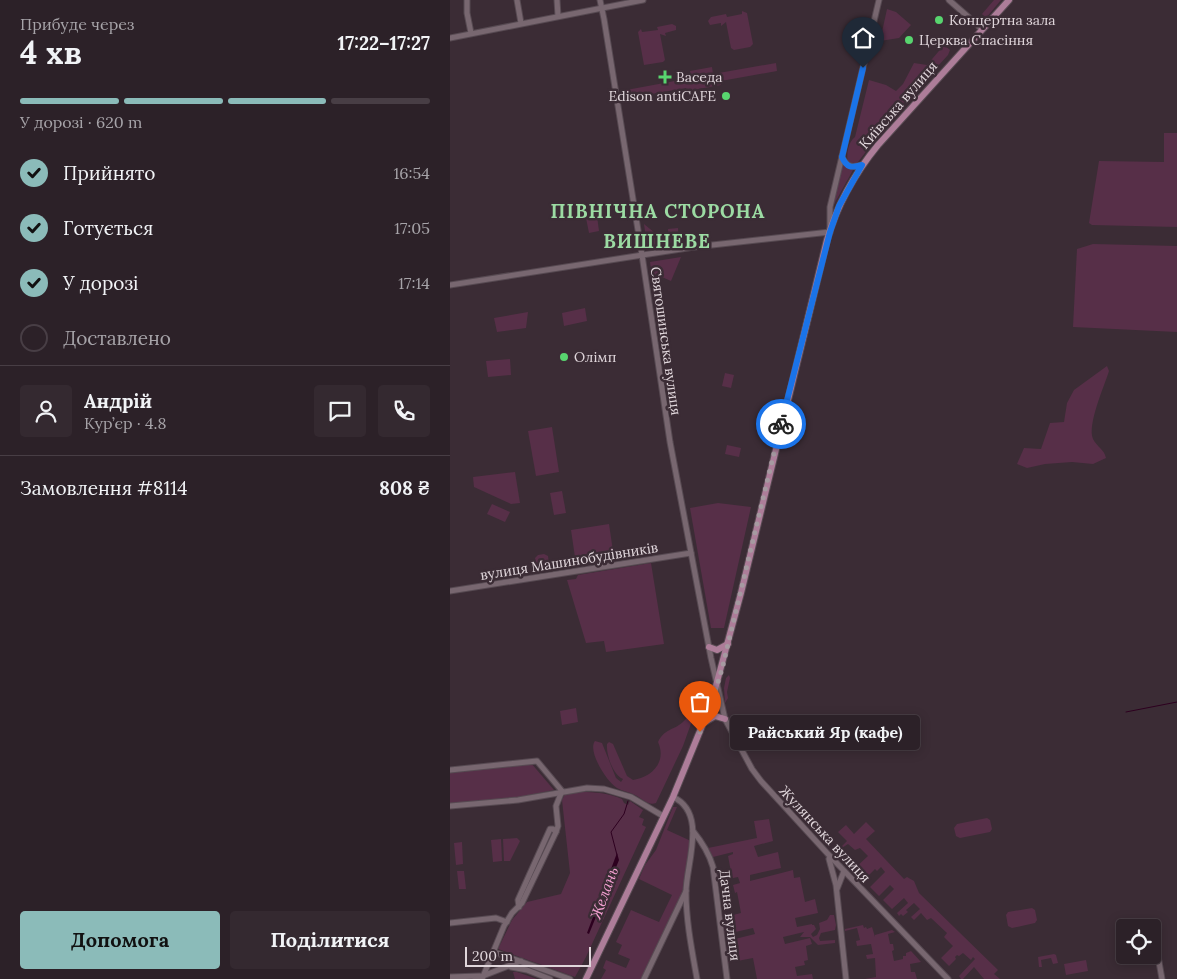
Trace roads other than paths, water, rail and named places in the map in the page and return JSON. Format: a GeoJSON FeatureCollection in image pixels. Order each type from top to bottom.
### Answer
{"type":"FeatureCollection","features":[{"type":"Feature","properties":{"kind":"main road","name":"Київська вулиця"},"geometry":{"type":"LineString","coordinates":[[586,979],[673,797],[704,723],[717,685],[830,232],[839,206],[862,165],[898,121],[1009,0]]}},
{"type":"Feature","properties":{"kind":"main road"},"geometry":{"type":"LineString","coordinates":[[709,647],[717,650],[728,644]]}},
{"type":"Feature","properties":{"kind":"main road"},"geometry":{"type":"LineString","coordinates":[[704,723],[715,716],[725,719]]}},
{"type":"Feature","properties":{"kind":"street"},"geometry":{"type":"LineString","coordinates":[[468,0],[467,13],[471,33]]}},
{"type":"Feature","properties":{"kind":"street"},"geometry":{"type":"LineString","coordinates":[[517,0],[521,23]]}},
{"type":"Feature","properties":{"kind":"street"},"geometry":{"type":"LineString","coordinates":[[557,0],[558,16]]}},
{"type":"Feature","properties":{"kind":"street","name":"Святошинська вулиця"},"geometry":{"type":"LineString","coordinates":[[600,0],[642,255],[670,442],[717,685]]}},
{"type":"Feature","properties":{"kind":"street"},"geometry":{"type":"LineString","coordinates":[[450,38],[644,0]]}},
{"type":"Feature","properties":{"kind":"street"},"geometry":{"type":"LineString","coordinates":[[450,285],[642,255],[830,232],[830,207],[880,0]]}},
{"type":"Feature","properties":{"kind":"street"},"geometry":{"type":"LineString","coordinates":[[949,0],[982,29]]}},
{"type":"Feature","properties":{"kind":"street"},"geometry":{"type":"LineString","coordinates":[[842,157],[847,166],[862,165]]}},
{"type":"Feature","properties":{"kind":"street","name":"вулиця Машинобудівників"},"geometry":{"type":"LineString","coordinates":[[450,591],[691,553]]}},
{"type":"Feature","properties":{"kind":"street","name":"Жулянська вулиця"},"geometry":{"type":"LineString","coordinates":[[717,685],[725,719],[752,769],[761,781],[948,979]]}},
{"type":"Feature","properties":{"kind":"street"},"geometry":{"type":"LineString","coordinates":[[450,770],[537,761],[562,791]]}},
{"type":"Feature","properties":{"kind":"street"},"geometry":{"type":"LineString","coordinates":[[450,806],[518,800],[587,788],[604,789],[631,797],[663,816]]}},
{"type":"Feature","properties":{"kind":"street"},"geometry":{"type":"LineString","coordinates":[[482,977],[506,922],[518,907],[518,900],[550,829],[556,832],[558,826],[556,806],[562,791]]}},
{"type":"Feature","properties":{"kind":"street"},"geometry":{"type":"LineString","coordinates":[[673,797],[686,808],[694,837],[686,891],[697,979]]}},
{"type":"Feature","properties":{"kind":"street","name":"Дачна вулиця"},"geometry":{"type":"LineString","coordinates":[[692,829],[711,858],[727,979]]}},
{"type":"Feature","properties":{"kind":"street"},"geometry":{"type":"LineString","coordinates":[[827,853],[833,868],[837,890],[846,979]]}},
{"type":"Feature","properties":{"kind":"street"},"geometry":{"type":"LineString","coordinates":[[837,890],[844,871]]}},
{"type":"Feature","properties":{"kind":"street"},"geometry":{"type":"LineString","coordinates":[[644,979],[686,891]]}},
{"type":"Feature","properties":{"kind":"street"},"geometry":{"type":"LineString","coordinates":[[450,923],[496,918],[506,922]]}},
{"type":"Feature","properties":{"kind":"street"},"geometry":{"type":"LineString","coordinates":[[494,952],[570,979]]}},
{"type":"Feature","properties":{"kind":"street"},"geometry":{"type":"LineString","coordinates":[[475,979],[521,961]]}},
{"type":"Feature","properties":{"kind":"street"},"geometry":{"type":"LineString","coordinates":[[1159,964],[1162,979]]}},
{"type":"Feature","properties":{"kind":"street"},"geometry":{"type":"LineString","coordinates":[[506,968],[517,967],[550,979]]}},
{"type":"Feature","properties":{"kind":"street"},"geometry":{"type":"LineString","coordinates":[[450,977],[482,977]]}},
{"type":"Feature","properties":{"kind":"water"},"geometry":{"type":"Polygon","coordinates":[[[617,853],[619,860],[589,934],[587,933],[617,853]]]}},
{"type":"Feature","properties":{"kind":"waterway"},"geometry":{"type":"LineString","coordinates":[[1126,712],[1177,702]]}},
{"type":"Feature","properties":{"kind":"waterway","name":"Желань"},"geometry":{"type":"LineString","coordinates":[[617,855],[611,832],[624,814],[628,801]]}},
{"type":"Feature","properties":{"kind":"place","name":"Концертна зала"},"geometry":{"type":"Point","coordinates":[939,20]}},
{"type":"Feature","properties":{"kind":"place","name":"Церква Спасіння"},"geometry":{"type":"Point","coordinates":[909,40]}},
{"type":"Feature","properties":{"kind":"place","name":"Васеда"},"geometry":{"type":"Point","coordinates":[665,77]}},
{"type":"Feature","properties":{"kind":"place","name":"Edison antiCAFE"},"geometry":{"type":"Point","coordinates":[726,96]}},
{"type":"Feature","properties":{"kind":"place","name":"Олімп"},"geometry":{"type":"Point","coordinates":[564,357]}},
{"type":"Feature","properties":{"kind":"place","name":"Райський Яр (кафе)"},"geometry":{"type":"Point","coordinates":[700,732]}},
{"type":"Feature","properties":{"kind":"district","name":"ПІВНІЧНА СТОРОНА"},"geometry":{"type":"Point","coordinates":[658,211]}},
{"type":"Feature","properties":{"kind":"district","name":"ВИШНЕВЕ"},"geometry":{"type":"Point","coordinates":[657,241]}}]}
